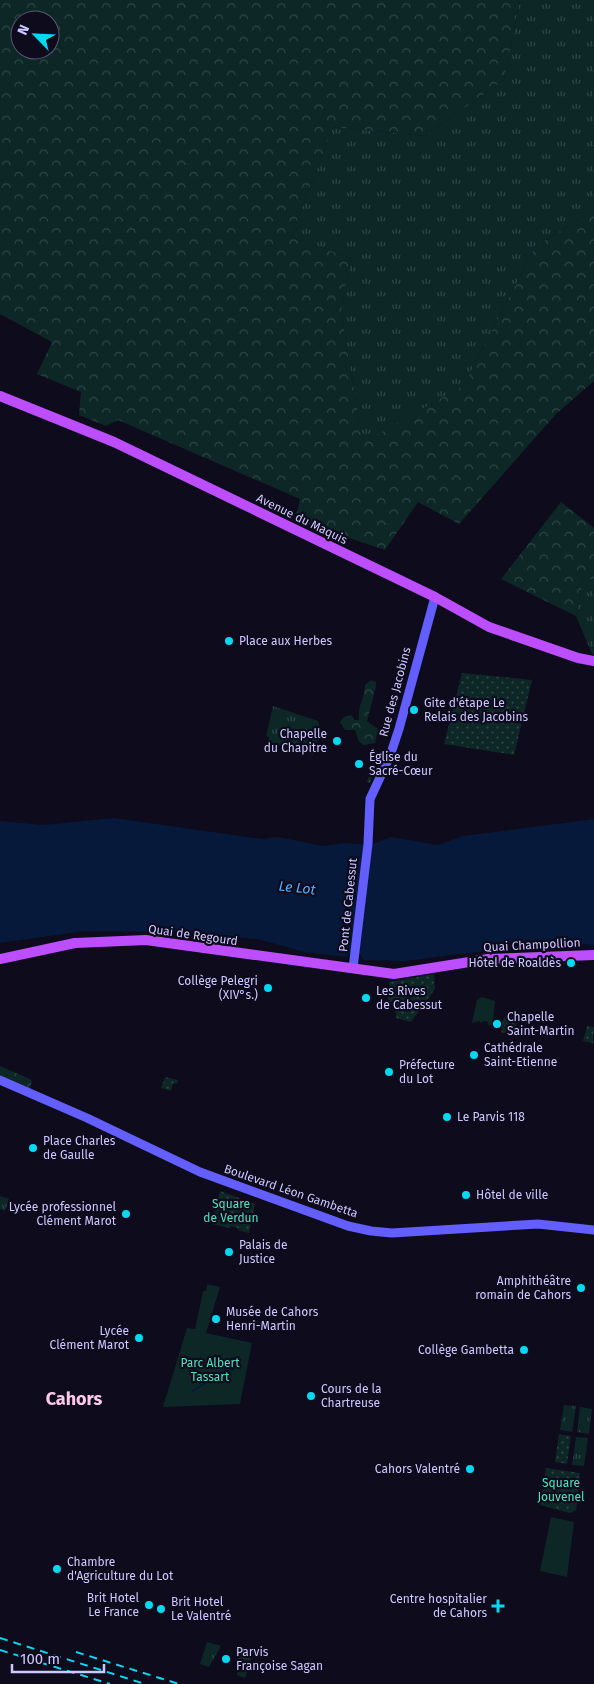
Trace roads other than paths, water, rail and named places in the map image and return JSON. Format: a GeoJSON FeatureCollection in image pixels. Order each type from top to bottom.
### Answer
{"type":"FeatureCollection","features":[{"type":"Feature","properties":{"kind":"main road","name":"Avenue du Maquis"},"geometry":{"type":"LineString","coordinates":[[0,396],[114,442],[435,597],[488,627],[569,655],[594,661]]}},
{"type":"Feature","properties":{"kind":"main road","name":"Rue des Jacobins"},"geometry":{"type":"LineString","coordinates":[[372,792],[390,756],[400,729],[435,597]]}},
{"type":"Feature","properties":{"kind":"main road","name":"Pont de Cabessut"},"geometry":{"type":"LineString","coordinates":[[354,965],[372,792]]}},
{"type":"Feature","properties":{"kind":"main road","name":"Quai de Regourd"},"geometry":{"type":"LineString","coordinates":[[0,959],[75,943],[146,940],[354,965]]}},
{"type":"Feature","properties":{"kind":"main road","name":"Quai Champollion"},"geometry":{"type":"LineString","coordinates":[[354,965],[394,974],[488,959],[594,955]]}},
{"type":"Feature","properties":{"kind":"main road","name":"Boulevard Léon Gambetta"},"geometry":{"type":"LineString","coordinates":[[0,1080],[87,1118],[186,1166],[356,1228],[392,1233],[538,1224],[594,1230]]}},
{"type":"Feature","properties":{"kind":"main road"},"geometry":{"type":"LineString","coordinates":[[0,1084],[13,1085]]}},
{"type":"Feature","properties":{"kind":"water","name":"Le Lot"},"geometry":{"type":"Polygon","coordinates":[[[114,818],[262,839],[278,837],[323,846],[344,843],[371,845],[391,837],[438,845],[463,836],[594,819],[594,945],[540,942],[487,945],[488,947],[484,948],[484,951],[405,961],[364,960],[360,954],[350,953],[346,957],[305,952],[257,939],[177,932],[85,931],[0,943],[0,821],[43,825],[114,818]]]}},
{"type":"Feature","properties":{"kind":"waterway"},"geometry":{"type":"LineString","coordinates":[[193,1391],[226,1369],[234,1370]]}},
{"type":"Feature","properties":{"kind":"railway"},"geometry":{"type":"LineString","coordinates":[[0,1638],[145,1684]]}},
{"type":"Feature","properties":{"kind":"railway"},"geometry":{"type":"LineString","coordinates":[[0,1650],[110,1684]]}},
{"type":"Feature","properties":{"kind":"railway"},"geometry":{"type":"LineString","coordinates":[[76,1652],[179,1684]]}},
{"type":"Feature","properties":{"kind":"place","name":"Place aux Herbes"},"geometry":{"type":"Point","coordinates":[229,641]}},
{"type":"Feature","properties":{"kind":"place","name":"Gite d'étape Le Relais des Jacobins"},"geometry":{"type":"Point","coordinates":[414,710]}},
{"type":"Feature","properties":{"kind":"place","name":"Chapelle du Chapitre"},"geometry":{"type":"Point","coordinates":[337,741]}},
{"type":"Feature","properties":{"kind":"place","name":"Église du Sacré-Cœur"},"geometry":{"type":"Point","coordinates":[359,764]}},
{"type":"Feature","properties":{"kind":"place","name":"Hôtel de Roaldès"},"geometry":{"type":"Point","coordinates":[571,963]}},
{"type":"Feature","properties":{"kind":"place","name":"Collège Pelegri (XIV°s.)"},"geometry":{"type":"Point","coordinates":[268,988]}},
{"type":"Feature","properties":{"kind":"place","name":"Les Rives de Cabessut"},"geometry":{"type":"Point","coordinates":[366,998]}},
{"type":"Feature","properties":{"kind":"place","name":"Chapelle Saint-Martin"},"geometry":{"type":"Point","coordinates":[497,1024]}},
{"type":"Feature","properties":{"kind":"place","name":"Cathédrale Saint-Etienne"},"geometry":{"type":"Point","coordinates":[474,1055]}},
{"type":"Feature","properties":{"kind":"place","name":"Préfecture du Lot"},"geometry":{"type":"Point","coordinates":[389,1072]}},
{"type":"Feature","properties":{"kind":"place","name":"Le Parvis 118"},"geometry":{"type":"Point","coordinates":[447,1117]}},
{"type":"Feature","properties":{"kind":"place","name":"Place Charles de Gaulle"},"geometry":{"type":"Point","coordinates":[33,1148]}},
{"type":"Feature","properties":{"kind":"place","name":"Hôtel de ville"},"geometry":{"type":"Point","coordinates":[466,1195]}},
{"type":"Feature","properties":{"kind":"place","name":"Lycée professionnel Clément Marot"},"geometry":{"type":"Point","coordinates":[126,1214]}},
{"type":"Feature","properties":{"kind":"place","name":"Palais de Justice"},"geometry":{"type":"Point","coordinates":[229,1252]}},
{"type":"Feature","properties":{"kind":"place","name":"Amphithéâtre romain de Cahors"},"geometry":{"type":"Point","coordinates":[581,1288]}},
{"type":"Feature","properties":{"kind":"place","name":"Musée de Cahors Henri-Martin"},"geometry":{"type":"Point","coordinates":[216,1319]}},
{"type":"Feature","properties":{"kind":"place","name":"Lycée Clément Marot"},"geometry":{"type":"Point","coordinates":[139,1338]}},
{"type":"Feature","properties":{"kind":"place","name":"Collège Gambetta"},"geometry":{"type":"Point","coordinates":[524,1350]}},
{"type":"Feature","properties":{"kind":"place","name":"Cours de la Chartreuse"},"geometry":{"type":"Point","coordinates":[311,1396]}},
{"type":"Feature","properties":{"kind":"place","name":"Cahors Valentré"},"geometry":{"type":"Point","coordinates":[470,1469]}},
{"type":"Feature","properties":{"kind":"place","name":"Chambre d'Agriculture du Lot"},"geometry":{"type":"Point","coordinates":[57,1569]}},
{"type":"Feature","properties":{"kind":"place","name":"Brit Hotel Le France"},"geometry":{"type":"Point","coordinates":[149,1605]}},
{"type":"Feature","properties":{"kind":"place","name":"Centre hospitalier de Cahors"},"geometry":{"type":"Point","coordinates":[498,1606]}},
{"type":"Feature","properties":{"kind":"place","name":"Brit Hotel Le Valentré"},"geometry":{"type":"Point","coordinates":[161,1609]}},
{"type":"Feature","properties":{"kind":"place","name":"Parvis Françoise Sagan"},"geometry":{"type":"Point","coordinates":[226,1659]}},
{"type":"Feature","properties":{"kind":"district","name":"Cahors"},"geometry":{"type":"Point","coordinates":[74,1399]}},
{"type":"Feature","properties":{"kind":"park label","name":"Square de Verdun"},"geometry":{"type":"Point","coordinates":[231,1211]}},
{"type":"Feature","properties":{"kind":"park label","name":"Parc Albert Tassart"},"geometry":{"type":"Point","coordinates":[210,1370]}},
{"type":"Feature","properties":{"kind":"park label","name":"Square Jouvenel"},"geometry":{"type":"Point","coordinates":[561,1490]}}]}
